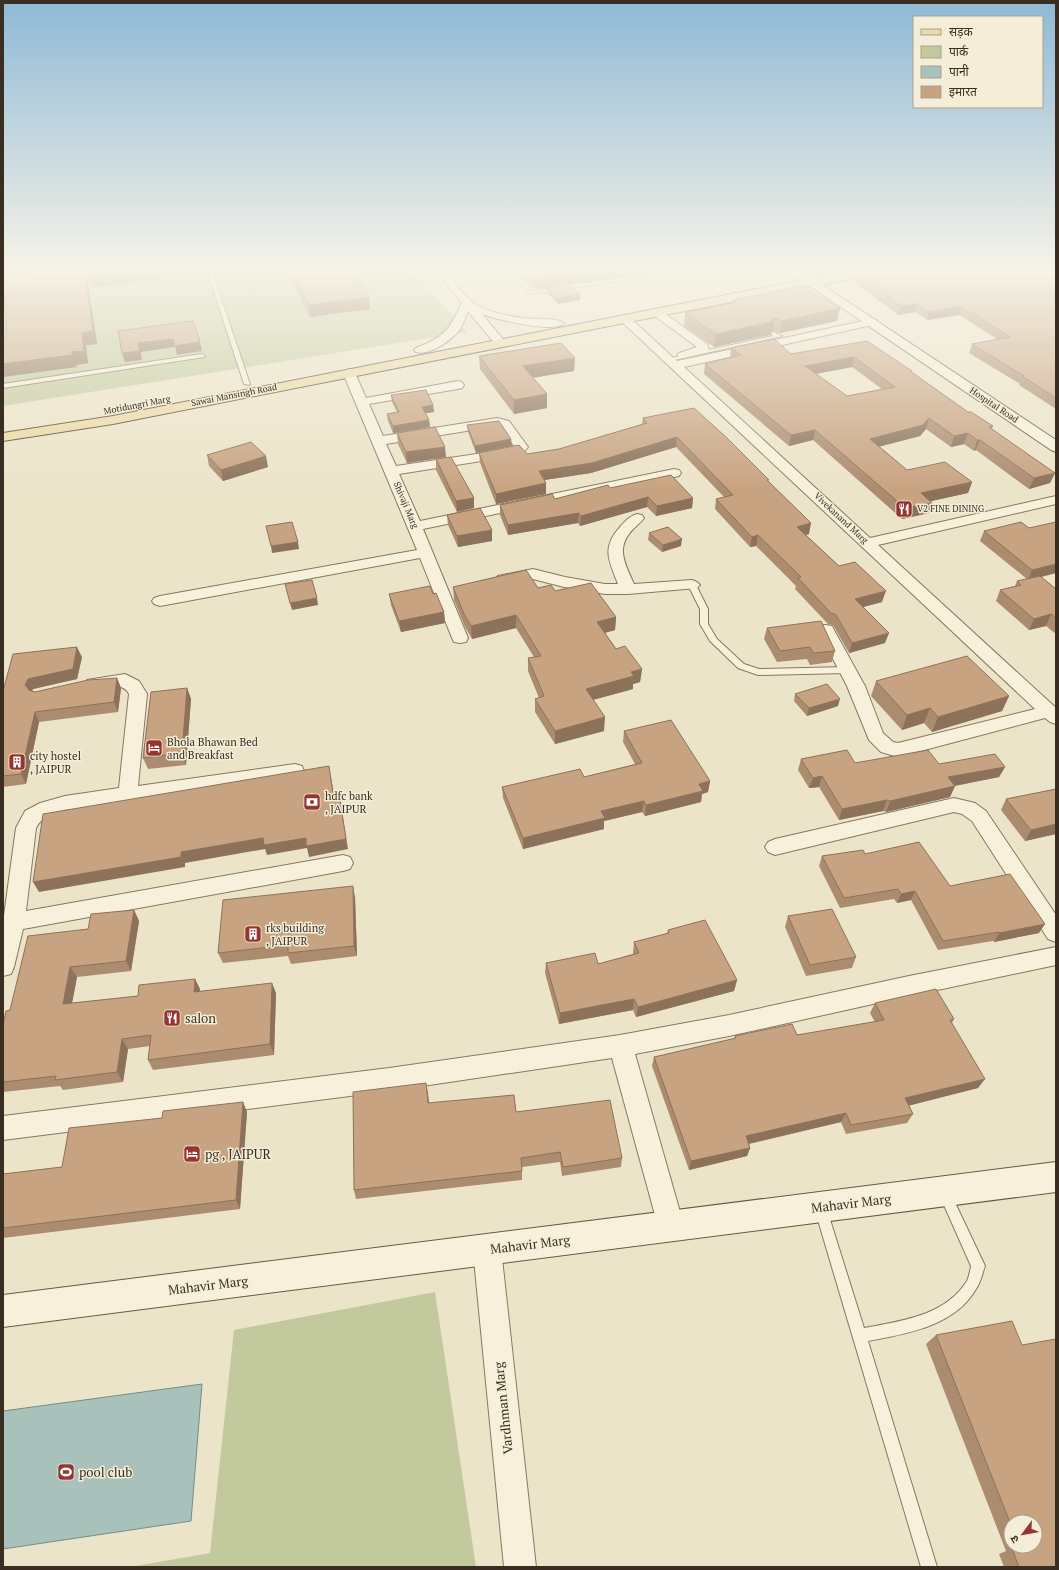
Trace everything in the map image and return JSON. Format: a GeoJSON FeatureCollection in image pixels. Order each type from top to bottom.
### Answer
{"type":"FeatureCollection","features":[{"type":"Feature","properties":{"kind":"main road","name":"Motidungri Marg"},"geometry":{"type":"LineString","coordinates":[[3,427],[113,410],[420,350],[467,343]]}},
{"type":"Feature","properties":{"kind":"main road","name":"Sawai Mansingh Road"},"geometry":{"type":"LineString","coordinates":[[3,436],[113,420],[349,373],[478,343]]}},
{"type":"Feature","properties":{"kind":"street"},"geometry":{"type":"LineString","coordinates":[[420,350],[438,343]]}},
{"type":"Feature","properties":{"kind":"street","name":"Vivekanand Marg"},"geometry":{"type":"LineString","coordinates":[[652,343],[1052,714]]}},
{"type":"Feature","properties":{"kind":"street"},"geometry":{"type":"LineString","coordinates":[[672,361],[703,350],[703,346],[699,343]]}},
{"type":"Feature","properties":{"kind":"street"},"geometry":{"type":"LineString","coordinates":[[672,361],[763,343]]}},
{"type":"Feature","properties":{"kind":"street","name":"Hospital Road"},"geometry":{"type":"LineString","coordinates":[[903,343],[1056,447]]}},
{"type":"Feature","properties":{"kind":"street","name":"Shivaji Marg"},"geometry":{"type":"LineString","coordinates":[[349,373],[415,526],[460,638]]}},
{"type":"Feature","properties":{"kind":"street"},"geometry":{"type":"LineString","coordinates":[[361,402],[458,385]]}},
{"type":"Feature","properties":{"kind":"street"},"geometry":{"type":"LineString","coordinates":[[378,441],[502,422],[521,446],[513,452],[391,471]]}},
{"type":"Feature","properties":{"kind":"street"},"geometry":{"type":"LineString","coordinates":[[415,526],[674,473]]}},
{"type":"Feature","properties":{"kind":"street"},"geometry":{"type":"LineString","coordinates":[[868,543],[1056,500]]}},
{"type":"Feature","properties":{"kind":"street"},"geometry":{"type":"LineString","coordinates":[[628,590],[615,553],[618,541],[626,527],[637,518]]}},
{"type":"Feature","properties":{"kind":"street"},"geometry":{"type":"LineString","coordinates":[[160,601],[426,553]]}},
{"type":"Feature","properties":{"kind":"street"},"geometry":{"type":"LineString","coordinates":[[487,582],[533,574],[564,582],[605,589],[628,590],[692,585]]}},
{"type":"Feature","properties":{"kind":"street"},"geometry":{"type":"LineString","coordinates":[[441,591],[456,588]]}},
{"type":"Feature","properties":{"kind":"street"},"geometry":{"type":"LineString","coordinates":[[826,630],[856,686],[876,736],[887,747],[898,750],[1052,714]]}},
{"type":"Feature","properties":{"kind":"street"},"geometry":{"type":"LineString","coordinates":[[78,687],[124,680],[133,685],[138,694],[128,794]]}},
{"type":"Feature","properties":{"kind":"street"},"geometry":{"type":"LineString","coordinates":[[3,967],[14,922],[26,828],[32,816],[47,808],[65,803],[295,771]]}},
{"type":"Feature","properties":{"kind":"street"},"geometry":{"type":"LineString","coordinates":[[775,847],[954,805],[968,808],[979,816],[1056,933]]}},
{"type":"Feature","properties":{"kind":"street"},"geometry":{"type":"LineString","coordinates":[[14,922],[343,863]]}},
{"type":"Feature","properties":{"kind":"street"},"geometry":{"type":"LineString","coordinates":[[3,1128],[433,1074],[621,1046],[709,1030],[1056,956]]}},
{"type":"Feature","properties":{"kind":"street"},"geometry":{"type":"LineString","coordinates":[[621,1046],[671,1226]]}},
{"type":"Feature","properties":{"kind":"street","name":"Mahavir Marg"},"geometry":{"type":"LineString","coordinates":[[3,1311],[1056,1177]]}},
{"type":"Feature","properties":{"kind":"street","name":"Vardhman Marg"},"geometry":{"type":"LineString","coordinates":[[486,1249],[520,1567]]}},
{"type":"Feature","properties":{"kind":"lane"},"geometry":{"type":"LineString","coordinates":[[234,343],[248,384]]}},
{"type":"Feature","properties":{"kind":"lane"},"geometry":{"type":"LineString","coordinates":[[672,361],[748,343]]}},
{"type":"Feature","properties":{"kind":"lane"},"geometry":{"type":"LineString","coordinates":[[3,386],[202,356]]}},
{"type":"Feature","properties":{"kind":"lane"},"geometry":{"type":"LineString","coordinates":[[692,585],[704,609],[704,624],[714,641],[741,666],[758,672],[847,670]]}},
{"type":"Feature","properties":{"kind":"lane"},"geometry":{"type":"LineString","coordinates":[[860,1336],[909,1326],[932,1317],[955,1305],[972,1285],[978,1266],[944,1191]]}},
{"type":"Feature","properties":{"kind":"lane"},"geometry":{"type":"LineString","coordinates":[[820,1207],[929,1567]]}},
{"type":"Feature","properties":{"kind":"green space"},"geometry":{"type":"Polygon","coordinates":[[[3,343],[396,343],[3,406],[3,343]]]}},
{"type":"Feature","properties":{"kind":"green space"},"geometry":{"type":"Polygon","coordinates":[[[435,1292],[476,1567],[130,1567],[210,1553],[234,1330],[435,1292]]]}},
{"type":"Feature","properties":{"kind":"water"},"geometry":{"type":"Polygon","coordinates":[[[202,1384],[191,1521],[3,1549],[3,1411],[202,1384]]]}},
{"type":"Feature","properties":{"kind":"building"},"geometry":{"type":"Polygon","coordinates":[[[3,343],[83,343],[84,351],[72,352],[72,355],[3,364],[3,343]]]}},
{"type":"Feature","properties":{"kind":"building"},"geometry":{"type":"Polygon","coordinates":[[[120,343],[138,343],[140,351],[122,353],[120,343]]]}},
{"type":"Feature","properties":{"kind":"building"},"geometry":{"type":"Polygon","coordinates":[[[174,343],[192,343],[175,346],[174,343]]]}},
{"type":"Feature","properties":{"kind":"building"},"geometry":{"type":"Polygon","coordinates":[[[561,343],[575,358],[523,366],[547,394],[514,400],[479,356],[561,343]]]}},
{"type":"Feature","properties":{"kind":"building"},"geometry":{"type":"Polygon","coordinates":[[[754,343],[779,343],[791,354],[854,343],[870,343],[912,371],[910,371],[968,412],[971,412],[993,426],[989,427],[1055,473],[1034,478],[968,433],[954,436],[929,418],[923,425],[870,439],[907,470],[945,462],[972,482],[921,493],[932,503],[905,508],[815,430],[791,435],[705,364],[741,355],[731,348],[754,343]],[[854,357],[805,366],[847,396],[895,387],[854,357]]]}},
{"type":"Feature","properties":{"kind":"building"},"geometry":{"type":"Polygon","coordinates":[[[1056,343],[1056,398],[1022,376],[1024,376],[972,344],[1056,343]]]}},
{"type":"Feature","properties":{"kind":"building"},"geometry":{"type":"Polygon","coordinates":[[[426,390],[433,405],[422,407],[429,420],[393,426],[387,414],[399,412],[391,395],[426,390]]]}},
{"type":"Feature","properties":{"kind":"building"},"geometry":{"type":"Polygon","coordinates":[[[694,408],[726,437],[811,523],[797,527],[839,566],[855,562],[886,591],[855,599],[889,633],[852,643],[836,615],[831,613],[798,578],[801,577],[758,535],[752,537],[716,499],[733,495],[677,437],[592,463],[539,471],[546,483],[496,494],[479,453],[519,445],[527,454],[559,449],[647,423],[643,418],[694,408]]]}},
{"type":"Feature","properties":{"kind":"building"},"geometry":{"type":"Polygon","coordinates":[[[499,421],[511,439],[475,446],[467,425],[499,421]]]}},
{"type":"Feature","properties":{"kind":"building"},"geometry":{"type":"Polygon","coordinates":[[[435,427],[445,447],[406,452],[397,433],[435,427]]]}},
{"type":"Feature","properties":{"kind":"building"},"geometry":{"type":"Polygon","coordinates":[[[251,442],[266,456],[221,470],[207,455],[251,442]]]}},
{"type":"Feature","properties":{"kind":"building"},"geometry":{"type":"Polygon","coordinates":[[[451,457],[474,498],[456,501],[436,459],[451,457]]]}},
{"type":"Feature","properties":{"kind":"building"},"geometry":{"type":"Polygon","coordinates":[[[671,475],[693,498],[657,506],[648,497],[581,516],[579,513],[508,525],[500,505],[552,494],[555,499],[608,485],[610,488],[671,475]]]}},
{"type":"Feature","properties":{"kind":"building"},"geometry":{"type":"Polygon","coordinates":[[[480,508],[492,530],[457,536],[447,515],[480,508]]]}},
{"type":"Feature","properties":{"kind":"building"},"geometry":{"type":"Polygon","coordinates":[[[292,522],[298,542],[271,546],[266,526],[292,522]]]}},
{"type":"Feature","properties":{"kind":"building"},"geometry":{"type":"Polygon","coordinates":[[[1021,522],[1029,528],[1056,522],[1056,564],[1032,570],[984,531],[1021,522]]]}},
{"type":"Feature","properties":{"kind":"building"},"geometry":{"type":"Polygon","coordinates":[[[668,527],[682,539],[663,545],[649,533],[668,527]]]}},
{"type":"Feature","properties":{"kind":"building"},"geometry":{"type":"Polygon","coordinates":[[[526,570],[538,588],[551,585],[555,591],[591,583],[616,617],[597,622],[616,649],[625,646],[642,669],[631,672],[634,676],[586,689],[605,717],[555,731],[535,699],[544,696],[528,658],[541,656],[516,615],[471,626],[464,614],[453,587],[526,570]]]}},
{"type":"Feature","properties":{"kind":"building"},"geometry":{"type":"Polygon","coordinates":[[[1040,576],[1056,589],[1056,618],[1051,614],[1034,619],[1000,590],[1021,585],[1017,581],[1040,576]]]}},
{"type":"Feature","properties":{"kind":"building"},"geometry":{"type":"Polygon","coordinates":[[[312,580],[317,598],[290,603],[285,584],[312,580]]]}},
{"type":"Feature","properties":{"kind":"building"},"geometry":{"type":"Polygon","coordinates":[[[430,586],[433,594],[436,593],[444,612],[399,621],[389,594],[430,586]]]}},
{"type":"Feature","properties":{"kind":"building"},"geometry":{"type":"Polygon","coordinates":[[[821,621],[835,651],[813,653],[810,647],[780,651],[767,628],[821,621]]]}},
{"type":"Feature","properties":{"kind":"building"},"geometry":{"type":"Polygon","coordinates":[[[77,647],[73,669],[28,679],[25,685],[29,690],[35,692],[88,680],[117,678],[114,702],[35,712],[21,774],[3,776],[3,691],[13,654],[77,647]]]}},
{"type":"Feature","properties":{"kind":"building"},"geometry":{"type":"Polygon","coordinates":[[[967,656],[1009,696],[938,717],[930,708],[907,715],[876,681],[967,656]]]}},
{"type":"Feature","properties":{"kind":"building"},"geometry":{"type":"Polygon","coordinates":[[[827,684],[840,699],[809,708],[795,694],[827,684]]]}},
{"type":"Feature","properties":{"kind":"building"},"geometry":{"type":"Polygon","coordinates":[[[187,688],[182,753],[143,758],[151,692],[187,688]]]}},
{"type":"Feature","properties":{"kind":"building"},"geometry":{"type":"Polygon","coordinates":[[[671,720],[710,781],[699,784],[703,791],[646,805],[644,801],[601,811],[605,818],[523,838],[502,787],[580,769],[584,777],[642,763],[624,731],[671,720]]]}},
{"type":"Feature","properties":{"kind":"building"},"geometry":{"type":"Polygon","coordinates":[[[847,750],[855,763],[928,750],[939,764],[995,754],[1005,767],[948,777],[955,786],[890,801],[887,800],[842,809],[822,776],[813,778],[801,759],[847,750]]]}},
{"type":"Feature","properties":{"kind":"building"},"geometry":{"type":"Polygon","coordinates":[[[329,766],[334,801],[340,800],[346,839],[306,846],[306,838],[264,845],[263,838],[181,852],[181,857],[33,882],[43,814],[329,766]]]}},
{"type":"Feature","properties":{"kind":"building"},"geometry":{"type":"Polygon","coordinates":[[[1056,789],[1056,824],[1031,830],[1006,799],[1056,789]]]}},
{"type":"Feature","properties":{"kind":"building"},"geometry":{"type":"Polygon","coordinates":[[[919,842],[950,886],[1010,874],[1045,924],[999,933],[943,941],[915,891],[901,894],[898,889],[844,898],[822,856],[863,850],[865,854],[919,842]]]}},
{"type":"Feature","properties":{"kind":"building"},"geometry":{"type":"Polygon","coordinates":[[[353,886],[354,946],[288,953],[288,945],[218,953],[223,900],[353,886]]]}},
{"type":"Feature","properties":{"kind":"building"},"geometry":{"type":"Polygon","coordinates":[[[832,909],[856,957],[810,965],[788,916],[832,909]]]}},
{"type":"Feature","properties":{"kind":"building"},"geometry":{"type":"Polygon","coordinates":[[[134,910],[126,961],[70,967],[63,1004],[138,996],[139,985],[195,979],[194,992],[272,983],[270,1044],[148,1060],[151,1035],[122,1039],[117,1072],[55,1080],[56,1076],[3,1082],[3,1025],[6,1011],[10,1010],[28,936],[88,929],[91,914],[134,910]]]}},
{"type":"Feature","properties":{"kind":"building"},"geometry":{"type":"Polygon","coordinates":[[[705,920],[737,980],[638,1007],[634,999],[560,1013],[546,963],[595,953],[598,964],[639,953],[634,942],[669,933],[668,930],[705,920]]]}},
{"type":"Feature","properties":{"kind":"building"},"geometry":{"type":"Polygon","coordinates":[[[936,989],[954,1019],[950,1020],[985,1079],[905,1098],[913,1114],[851,1125],[846,1113],[746,1136],[750,1148],[691,1161],[654,1057],[736,1038],[735,1036],[792,1024],[797,1035],[884,1020],[875,1003],[936,989]]]}},
{"type":"Feature","properties":{"kind":"building"},"geometry":{"type":"Polygon","coordinates":[[[426,1083],[428,1103],[514,1095],[516,1112],[610,1100],[622,1158],[563,1167],[560,1152],[521,1158],[522,1171],[354,1190],[353,1092],[426,1083]]]}},
{"type":"Feature","properties":{"kind":"building"},"geometry":{"type":"Polygon","coordinates":[[[243,1102],[236,1200],[3,1228],[3,1174],[62,1167],[69,1128],[162,1118],[163,1111],[243,1102]]]}},
{"type":"Feature","properties":{"kind":"building"},"geometry":{"type":"Polygon","coordinates":[[[1012,1321],[1022,1345],[1056,1339],[1056,1567],[1019,1567],[1014,1554],[1043,1554],[1043,1514],[1007,1514],[936,1335],[1012,1321]]]}},
{"type":"Feature","properties":{"kind":"place","name":"V2 FINE DINING"},"geometry":{"type":"Point","coordinates":[904,509]}},
{"type":"Feature","properties":{"kind":"place","name":"Bhola Bhawan Bed and Breakfast"},"geometry":{"type":"Point","coordinates":[154,748]}},
{"type":"Feature","properties":{"kind":"place","name":"city hostel , JAIPUR"},"geometry":{"type":"Point","coordinates":[17,762]}},
{"type":"Feature","properties":{"kind":"place","name":"hdfc bank , JAIPUR"},"geometry":{"type":"Point","coordinates":[312,802]}},
{"type":"Feature","properties":{"kind":"place","name":"rks building , JAIPUR"},"geometry":{"type":"Point","coordinates":[253,934]}},
{"type":"Feature","properties":{"kind":"place","name":"salon"},"geometry":{"type":"Point","coordinates":[172,1018]}},
{"type":"Feature","properties":{"kind":"place","name":"pg , JAIPUR"},"geometry":{"type":"Point","coordinates":[192,1154]}},
{"type":"Feature","properties":{"kind":"place","name":"pool club"},"geometry":{"type":"Point","coordinates":[66,1472]}}]}
